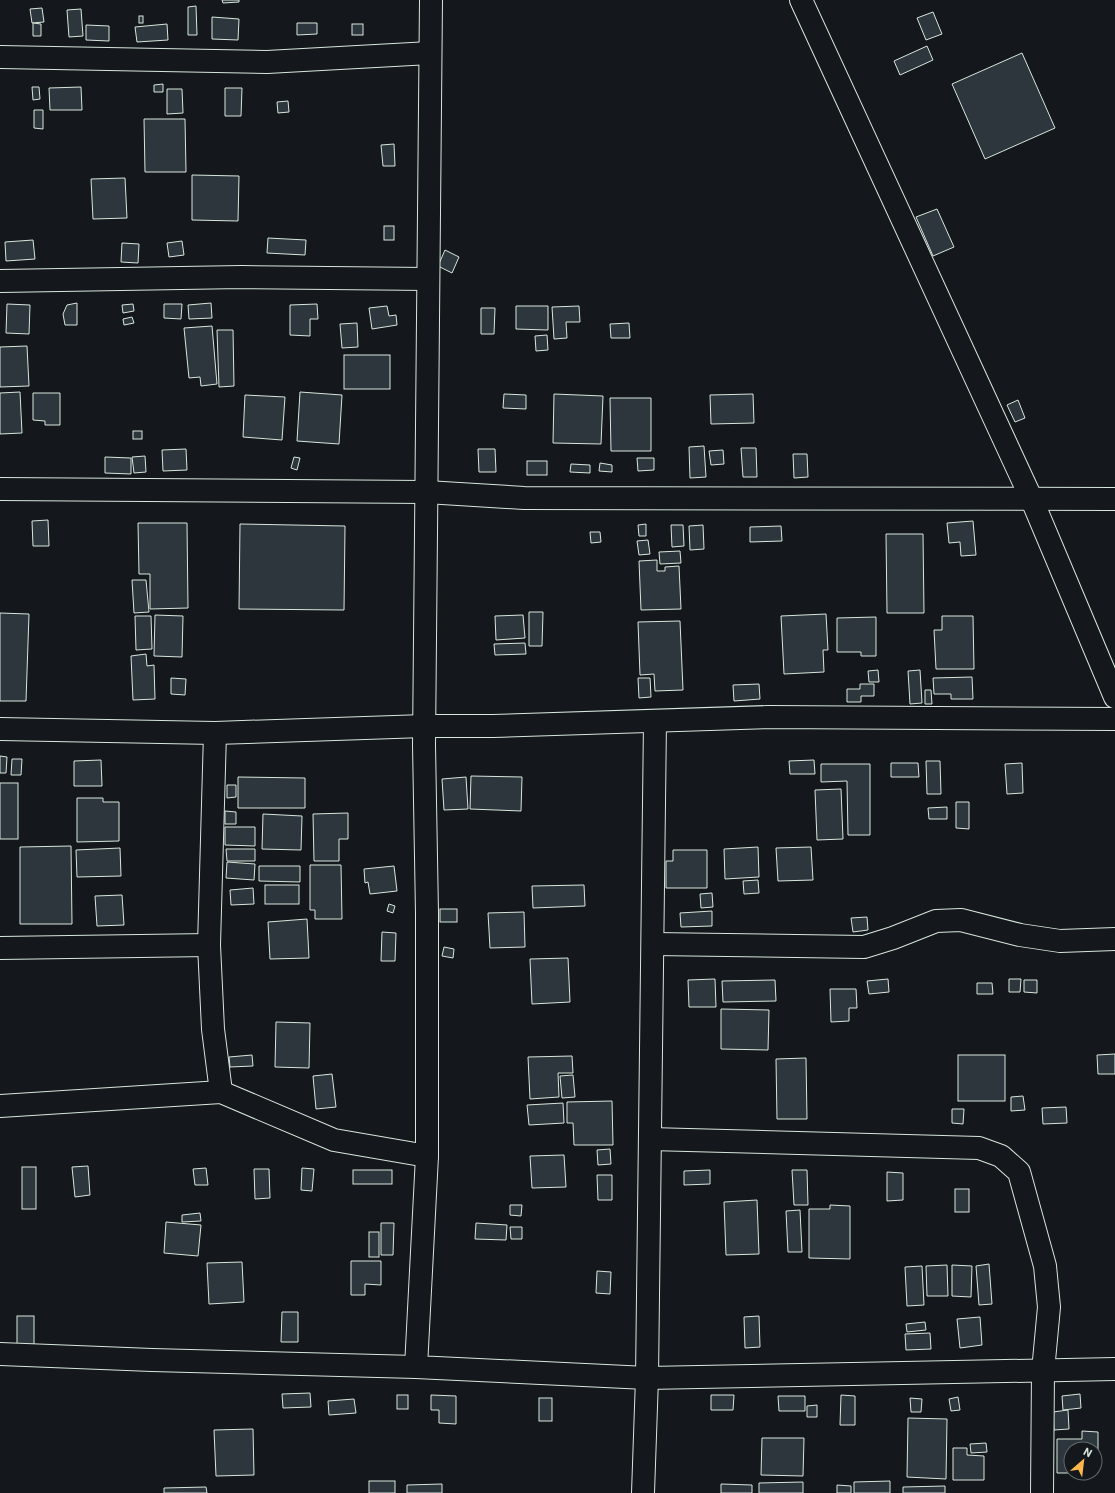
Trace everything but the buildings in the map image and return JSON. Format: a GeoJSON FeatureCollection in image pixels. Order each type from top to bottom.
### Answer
{"type":"FeatureCollection","features":[{"type":"Feature","properties":{"kind":"street"},"geometry":{"type":"LineString","coordinates":[[416,1367],[427,1156],[427,913],[424,726],[431,0]]}},
{"type":"Feature","properties":{"kind":"street"},"geometry":{"type":"LineString","coordinates":[[801,0],[1032,500],[1115,697]]}},
{"type":"Feature","properties":{"kind":"street"},"geometry":{"type":"LineString","coordinates":[[0,57],[267,62],[430,53]]}},
{"type":"Feature","properties":{"kind":"street"},"geometry":{"type":"LineString","coordinates":[[0,281],[242,278],[428,279]]}},
{"type":"Feature","properties":{"kind":"street"},"geometry":{"type":"LineString","coordinates":[[0,489],[426,492],[524,498],[1115,499]]}},
{"type":"Feature","properties":{"kind":"street"},"geometry":{"type":"LineString","coordinates":[[0,729],[215,733],[768,717],[1115,719]]}},
{"type":"Feature","properties":{"kind":"street"},"geometry":{"type":"LineString","coordinates":[[643,1493],[647,1378],[655,721]]}},
{"type":"Feature","properties":{"kind":"street"},"geometry":{"type":"LineString","coordinates":[[215,733],[209,945],[213,1029],[221,1092]]}},
{"type":"Feature","properties":{"kind":"street"},"geometry":{"type":"LineString","coordinates":[[653,944],[864,947],[893,938],[936,921],[961,920],[1020,935],[1060,941],[1115,939]]}},
{"type":"Feature","properties":{"kind":"street"},"geometry":{"type":"LineString","coordinates":[[0,948],[209,945]]}},
{"type":"Feature","properties":{"kind":"street"},"geometry":{"type":"LineString","coordinates":[[0,1106],[221,1092],[334,1140],[427,1156]]}},
{"type":"Feature","properties":{"kind":"street"},"geometry":{"type":"LineString","coordinates":[[650,1139],[979,1148],[1001,1156],[1019,1172],[1045,1266],[1049,1307],[1043,1371],[1042,1493]]}},
{"type":"Feature","properties":{"kind":"street"},"geometry":{"type":"LineString","coordinates":[[0,1354],[152,1360],[416,1367],[647,1378],[1115,1370]]}}]}
